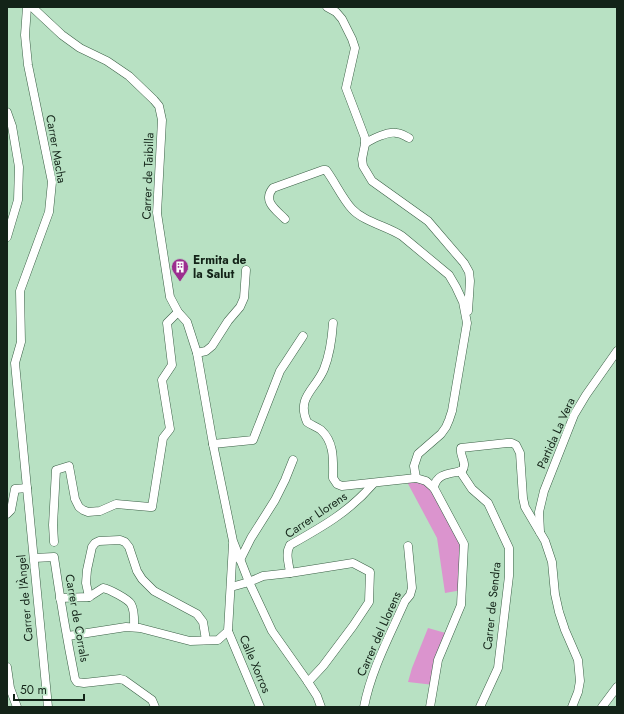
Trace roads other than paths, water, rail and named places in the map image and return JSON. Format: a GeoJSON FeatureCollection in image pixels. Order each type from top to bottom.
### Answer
{"type":"FeatureCollection","features":[{"type":"Feature","properties":{"kind":"street","name":"Carrer Macha"},"geometry":{"type":"LineString","coordinates":[[20,291],[49,212],[52,182],[28,65],[25,35],[27,7]]}},
{"type":"Feature","properties":{"kind":"street","name":"Carrer de Taibilla"},"geometry":{"type":"LineString","coordinates":[[32,7],[62,35],[80,48],[107,61],[129,76],[147,92],[159,106],[162,120],[157,213],[170,297],[178,312],[187,322],[197,353],[213,444],[233,541]]}},
{"type":"Feature","properties":{"kind":"street"},"geometry":{"type":"LineString","coordinates":[[327,7],[336,12],[342,20],[350,34],[355,48],[346,88],[362,129],[365,144],[362,159],[363,166],[372,181],[428,221],[464,263],[469,272],[470,281],[466,323],[452,411],[446,428],[418,454],[414,466],[416,478]]}},
{"type":"Feature","properties":{"kind":"street"},"geometry":{"type":"LineString","coordinates":[[7,112],[12,126],[19,167],[18,200],[7,237]]}},
{"type":"Feature","properties":{"kind":"street"},"geometry":{"type":"LineString","coordinates":[[365,144],[393,132],[409,138]]}},
{"type":"Feature","properties":{"kind":"street"},"geometry":{"type":"LineString","coordinates":[[285,219],[269,202],[269,195],[273,188],[326,170],[352,209],[357,213],[394,231],[448,276],[456,287],[463,302],[466,323]]}},
{"type":"Feature","properties":{"kind":"street"},"geometry":{"type":"LineString","coordinates":[[197,353],[206,351],[212,346],[228,321],[240,307],[244,298],[246,270]]}},
{"type":"Feature","properties":{"kind":"street","name":"Carrer de l'Àngel"},"geometry":{"type":"LineString","coordinates":[[20,291],[21,342],[15,363],[48,707]]}},
{"type":"Feature","properties":{"kind":"street"},"geometry":{"type":"LineString","coordinates":[[54,542],[53,525],[56,470],[69,466],[75,499],[79,507],[88,512],[100,512],[116,504],[152,507],[162,438],[170,429],[162,380],[172,365],[168,323],[178,312]]}},
{"type":"Feature","properties":{"kind":"street","name":"Carrer Llorens"},"geometry":{"type":"LineString","coordinates":[[333,323],[332,342],[328,359],[324,370],[306,397],[303,409],[307,422],[321,431],[330,443],[332,450],[333,478],[337,484],[342,486],[373,484]]}},
{"type":"Feature","properties":{"kind":"street"},"geometry":{"type":"LineString","coordinates":[[213,444],[253,440],[280,371],[303,336]]}},
{"type":"Feature","properties":{"kind":"street","name":"Partida La Vera"},"geometry":{"type":"LineString","coordinates":[[540,533],[539,512],[544,491],[572,420],[586,395],[617,351]]}},
{"type":"Feature","properties":{"kind":"street"},"geometry":{"type":"LineString","coordinates":[[434,488],[437,479],[440,476],[462,471],[464,466],[460,452],[461,448],[507,443],[516,445],[520,453],[521,460],[523,498],[528,514],[545,541],[552,562],[555,594],[563,624],[578,660],[580,681],[578,692],[572,707]]}},
{"type":"Feature","properties":{"kind":"street"},"geometry":{"type":"LineString","coordinates":[[240,560],[251,538],[275,500],[293,460]]}},
{"type":"Feature","properties":{"kind":"street","name":"Carrer de Sendra"},"geometry":{"type":"LineString","coordinates":[[460,471],[472,489],[488,503],[508,548],[510,576],[498,668],[480,707]]}},
{"type":"Feature","properties":{"kind":"street"},"geometry":{"type":"LineString","coordinates":[[373,484],[416,478],[426,481],[434,488],[464,544],[461,605],[438,660],[430,707]]}},
{"type":"Feature","properties":{"kind":"street","name":"Carrer Llorens"},"geometry":{"type":"LineString","coordinates":[[290,573],[287,550],[290,545],[342,514],[360,499],[373,484]]}},
{"type":"Feature","properties":{"kind":"street"},"geometry":{"type":"LineString","coordinates":[[9,512],[15,489],[27,488]]}},
{"type":"Feature","properties":{"kind":"street"},"geometry":{"type":"LineString","coordinates":[[89,597],[86,584],[87,570],[92,547],[99,541],[120,540],[125,542],[129,547],[137,571],[142,579],[154,591],[197,614],[203,622],[206,640]]}},
{"type":"Feature","properties":{"kind":"street"},"geometry":{"type":"LineString","coordinates":[[233,541],[249,582],[272,631],[308,682],[317,696],[321,707]]}},
{"type":"Feature","properties":{"kind":"street"},"geometry":{"type":"LineString","coordinates":[[68,636],[134,627],[190,641],[218,640],[228,631],[233,541]]}},
{"type":"Feature","properties":{"kind":"street","name":"Carrer del Llorens"},"geometry":{"type":"LineString","coordinates":[[364,707],[366,695],[377,664],[405,601],[411,592],[408,546]]}},
{"type":"Feature","properties":{"kind":"street","name":"Carrer de Corrals"},"geometry":{"type":"LineString","coordinates":[[34,558],[54,557],[64,623],[77,682],[124,680],[152,700],[155,707]]}},
{"type":"Feature","properties":{"kind":"street"},"geometry":{"type":"LineString","coordinates":[[231,587],[263,576],[353,563],[370,572],[369,602],[324,666],[308,682]]}},
{"type":"Feature","properties":{"kind":"street"},"geometry":{"type":"LineString","coordinates":[[60,598],[89,597],[103,588],[109,589],[131,603],[133,609],[134,627]]}},
{"type":"Feature","properties":{"kind":"street","name":"Calle Xorros"},"geometry":{"type":"LineString","coordinates":[[228,631],[260,707]]}},
{"type":"Feature","properties":{"kind":"street"},"geometry":{"type":"LineString","coordinates":[[7,667],[8,688],[17,707]]}},
{"type":"Feature","properties":{"kind":"street"},"geometry":{"type":"LineString","coordinates":[[602,707],[617,687]]}},
{"type":"Feature","properties":{"kind":"place","name":"Ermita de la Salut"},"geometry":{"type":"Point","coordinates":[180,282]}}]}
